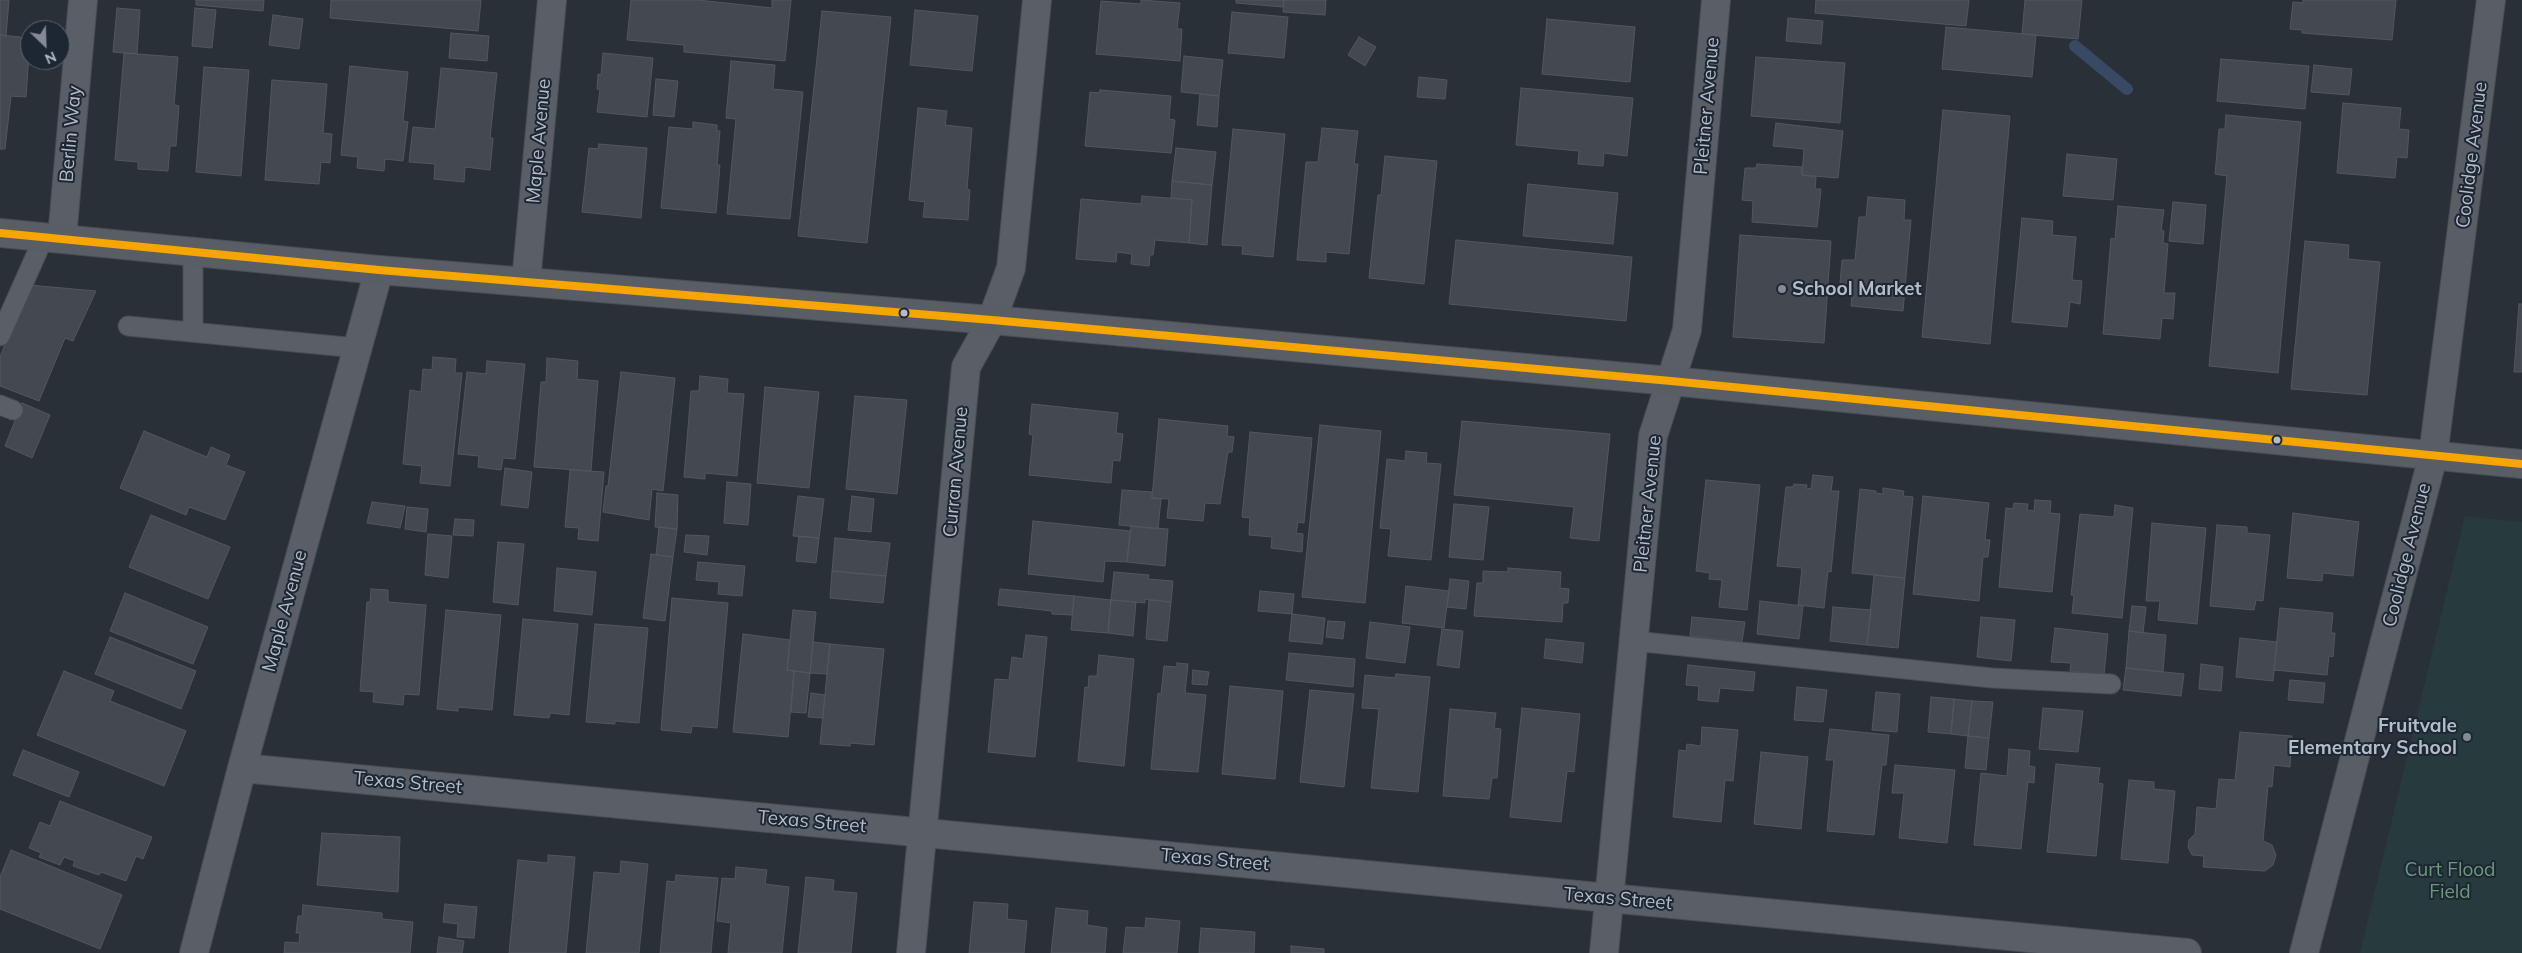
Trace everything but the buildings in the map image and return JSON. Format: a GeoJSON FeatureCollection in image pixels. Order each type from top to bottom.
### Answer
{"type":"FeatureCollection","features":[{"type":"Feature","properties":{"kind":"street","name":"Berlin Way"},"geometry":{"type":"LineString","coordinates":[[53,237],[83,0]]}},
{"type":"Feature","properties":{"kind":"street","name":"Maple Avenue"},"geometry":{"type":"LineString","coordinates":[[526,282],[552,0]]}},
{"type":"Feature","properties":{"kind":"street","name":"Curran Avenue"},"geometry":{"type":"LineString","coordinates":[[911,953],[966,367],[992,320],[1011,268],[1037,0]]}},
{"type":"Feature","properties":{"kind":"street","name":"Pleitner Avenue"},"geometry":{"type":"LineString","coordinates":[[1604,953],[1653,436],[1687,330],[1716,0]]}},
{"type":"Feature","properties":{"kind":"street","name":"Coolidge Avenue"},"geometry":{"type":"LineString","coordinates":[[2304,953],[2433,456],[2492,0]]}},
{"type":"Feature","properties":{"kind":"street"},"geometry":{"type":"LineString","coordinates":[[0,233],[379,270],[992,320],[1671,381],[2522,464]]}},
{"type":"Feature","properties":{"kind":"street","name":"Maple Avenue"},"geometry":{"type":"LineString","coordinates":[[194,953],[242,768],[379,270]]}},
{"type":"Feature","properties":{"kind":"street","name":"Texas Street"},"geometry":{"type":"LineString","coordinates":[[242,768],[2188,953]]}},
{"type":"Feature","properties":{"kind":"lane"},"geometry":{"type":"LineString","coordinates":[[0,336],[53,237]]}},
{"type":"Feature","properties":{"kind":"lane"},"geometry":{"type":"LineString","coordinates":[[193,252],[193,330]]}},
{"type":"Feature","properties":{"kind":"lane"},"geometry":{"type":"LineString","coordinates":[[128,326],[193,330],[357,348]]}},
{"type":"Feature","properties":{"kind":"lane"},"geometry":{"type":"LineString","coordinates":[[1634,641],[1992,678],[2111,684]]}},
{"type":"Feature","properties":{"kind":"green space","name":"Curt Flood Field"},"geometry":{"type":"Polygon","coordinates":[[[2465,516],[2522,522],[2522,953],[2360,953],[2465,516]]]}},
{"type":"Feature","properties":{"kind":"waterway"},"geometry":{"type":"LineString","coordinates":[[2075,46],[2127,89]]}},
{"type":"Feature","properties":{"kind":"transit line"},"geometry":{"type":"LineString","coordinates":[[0,233],[379,270],[992,320],[1671,381],[2522,464]]}},
{"type":"Feature","properties":{"kind":"place","name":"School Market"},"geometry":{"type":"Point","coordinates":[1782,289]}},
{"type":"Feature","properties":{"kind":"place","name":"Fruitvale Elementary School"},"geometry":{"type":"Point","coordinates":[2467,737]}}]}
